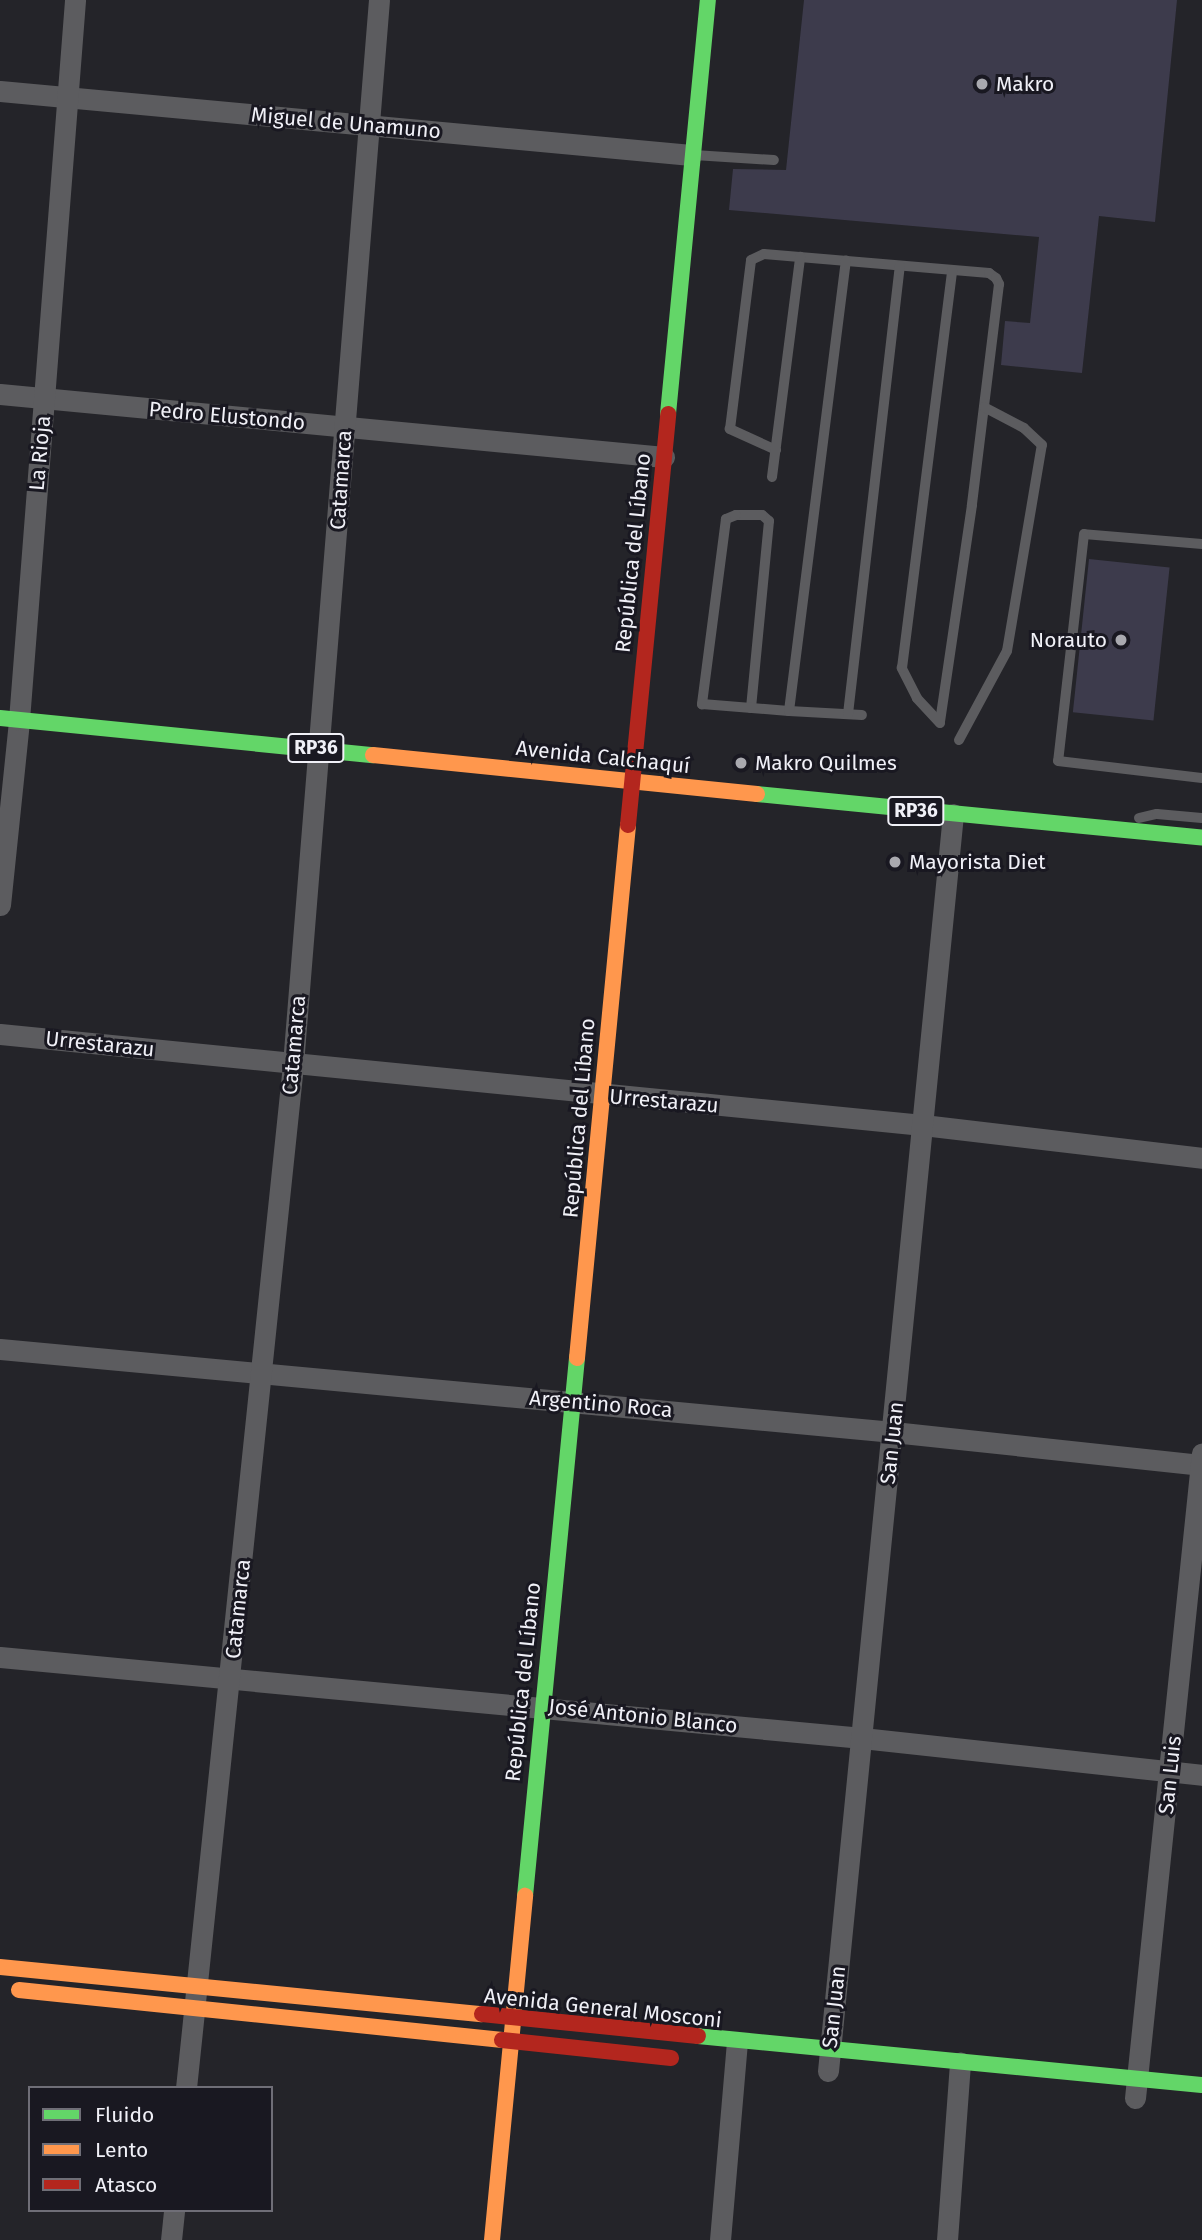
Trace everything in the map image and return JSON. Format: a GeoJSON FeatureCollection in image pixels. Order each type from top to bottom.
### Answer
{"type":"FeatureCollection","features":[{"type":"Feature","properties":{"kind":"main road","name":"República del Líbano"},"geometry":{"type":"LineString","coordinates":[[492,2240],[541,1706],[603,1095],[691,155],[708,0]]}},
{"type":"Feature","properties":{"kind":"main road","name":"Avenida Calchaquí"},"geometry":{"type":"LineString","coordinates":[[9,719],[1202,838]]}},
{"type":"Feature","properties":{"kind":"main road","name":"Avenida General Mosconi"},"geometry":{"type":"LineString","coordinates":[[0,1966],[513,2020],[736,2058],[1136,2093],[1202,2085]]}},
{"type":"Feature","properties":{"kind":"main road","name":"Avenida General Mosconi"},"geometry":{"type":"LineString","coordinates":[[0,1988],[683,2059]]}},
{"type":"Feature","properties":{"kind":"street","name":"La Rioja"},"geometry":{"type":"LineString","coordinates":[[0,905],[9,719],[45,399],[75,0]]}},
{"type":"Feature","properties":{"kind":"street","name":"Catamarca"},"geometry":{"type":"LineString","coordinates":[[186,2086],[293,1064],[379,0]]}},
{"type":"Feature","properties":{"kind":"street","name":"Miguel de Unamuno"},"geometry":{"type":"LineString","coordinates":[[0,91],[691,155]]}},
{"type":"Feature","properties":{"kind":"street","name":"Pedro Elustondo"},"geometry":{"type":"LineString","coordinates":[[0,394],[664,457]]}},
{"type":"Feature","properties":{"kind":"street","name":"San Juan"},"geometry":{"type":"LineString","coordinates":[[828,2066],[953,814]]}},
{"type":"Feature","properties":{"kind":"street","name":"Urrestarazu"},"geometry":{"type":"LineString","coordinates":[[0,1034],[923,1125],[1202,1158]]}},
{"type":"Feature","properties":{"kind":"street","name":"Argentino Roca"},"geometry":{"type":"LineString","coordinates":[[0,1349],[1202,1461]]}},
{"type":"Feature","properties":{"kind":"street","name":"San Luis"},"geometry":{"type":"LineString","coordinates":[[1136,2093],[1202,1461]]}},
{"type":"Feature","properties":{"kind":"street","name":"José Antonio Blanco"},"geometry":{"type":"LineString","coordinates":[[0,1657],[541,1706],[1202,1775]]}},
{"type":"Feature","properties":{"kind":"street"},"geometry":{"type":"LineString","coordinates":[[720,2240],[736,2058]]}},
{"type":"Feature","properties":{"kind":"street"},"geometry":{"type":"LineString","coordinates":[[947,2240],[959,2078]]}},
{"type":"Feature","properties":{"kind":"street"},"geometry":{"type":"LineString","coordinates":[[171,2240],[174,2212]]}},
{"type":"Feature","properties":{"kind":"lane"},"geometry":{"type":"LineString","coordinates":[[691,155],[774,160]]}},
{"type":"Feature","properties":{"kind":"lane"},"geometry":{"type":"LineString","coordinates":[[776,450],[730,429],[751,260],[764,254],[989,273],[999,284],[952,663],[940,723],[917,698],[902,668],[952,270]]}},
{"type":"Feature","properties":{"kind":"lane"},"geometry":{"type":"LineString","coordinates":[[772,477],[800,257]]}},
{"type":"Feature","properties":{"kind":"lane"},"geometry":{"type":"LineString","coordinates":[[789,711],[846,261]]}},
{"type":"Feature","properties":{"kind":"lane"},"geometry":{"type":"LineString","coordinates":[[848,714],[900,266]]}},
{"type":"Feature","properties":{"kind":"lane"},"geometry":{"type":"LineString","coordinates":[[959,740],[1007,651],[1042,445],[1024,428],[984,407]]}},
{"type":"Feature","properties":{"kind":"lane"},"geometry":{"type":"LineString","coordinates":[[751,708],[769,521],[762,515],[736,515],[726,519],[702,704],[751,708],[789,711],[862,715]]}},
{"type":"Feature","properties":{"kind":"lane"},"geometry":{"type":"LineString","coordinates":[[1202,544],[1084,534],[1058,761],[1202,778]]}},
{"type":"Feature","properties":{"kind":"lane"},"geometry":{"type":"LineString","coordinates":[[1099,828],[1157,814],[1202,818]]}},
{"type":"Feature","properties":{"kind":"building","name":"Makro"},"geometry":{"type":"Polygon","coordinates":[[[804,0],[1177,0],[1155,222],[1099,216],[1082,373],[1001,365],[1005,321],[1030,323],[1039,237],[729,210],[733,169],[786,170],[804,0]]]}},
{"type":"Feature","properties":{"kind":"building","name":"Norauto"},"geometry":{"type":"Polygon","coordinates":[[[1089,559],[1170,567],[1153,721],[1073,712],[1089,559]]]}},
{"type":"Feature","properties":{"kind":"traffic: fast"},"geometry":{"type":"LineString","coordinates":[[668,414],[708,0]]}},
{"type":"Feature","properties":{"kind":"traffic: fast"},"geometry":{"type":"LineString","coordinates":[[0,718],[373,755]]}},
{"type":"Feature","properties":{"kind":"traffic: fast"},"geometry":{"type":"LineString","coordinates":[[757,794],[1202,838]]}},
{"type":"Feature","properties":{"kind":"traffic: fast"},"geometry":{"type":"LineString","coordinates":[[525,1896],[577,1358]]}},
{"type":"Feature","properties":{"kind":"traffic: fast"},"geometry":{"type":"LineString","coordinates":[[698,2036],[1202,2085]]}},
{"type":"Feature","properties":{"kind":"traffic: slow"},"geometry":{"type":"LineString","coordinates":[[373,755],[757,794]]}},
{"type":"Feature","properties":{"kind":"traffic: slow"},"geometry":{"type":"LineString","coordinates":[[577,1358],[628,825]]}},
{"type":"Feature","properties":{"kind":"traffic: slow"},"geometry":{"type":"LineString","coordinates":[[492,2240],[525,1896]]}},
{"type":"Feature","properties":{"kind":"traffic: slow"},"geometry":{"type":"LineString","coordinates":[[0,1967],[482,2014]]}},
{"type":"Feature","properties":{"kind":"traffic: slow"},"geometry":{"type":"LineString","coordinates":[[19,1990],[502,2040]]}},
{"type":"Feature","properties":{"kind":"traffic: jam"},"geometry":{"type":"LineString","coordinates":[[628,825],[668,414]]}},
{"type":"Feature","properties":{"kind":"traffic: jam"},"geometry":{"type":"LineString","coordinates":[[482,2014],[698,2036]]}},
{"type":"Feature","properties":{"kind":"traffic: jam"},"geometry":{"type":"LineString","coordinates":[[502,2040],[671,2058]]}},
{"type":"Feature","properties":{"kind":"place","name":"Makro"},"geometry":{"type":"Point","coordinates":[982,84]}},
{"type":"Feature","properties":{"kind":"place","name":"Norauto"},"geometry":{"type":"Point","coordinates":[1121,640]}},
{"type":"Feature","properties":{"kind":"place","name":"Makro Quilmes"},"geometry":{"type":"Point","coordinates":[741,763]}},
{"type":"Feature","properties":{"kind":"place","name":"Mayorista Diet"},"geometry":{"type":"Point","coordinates":[895,862]}}]}
